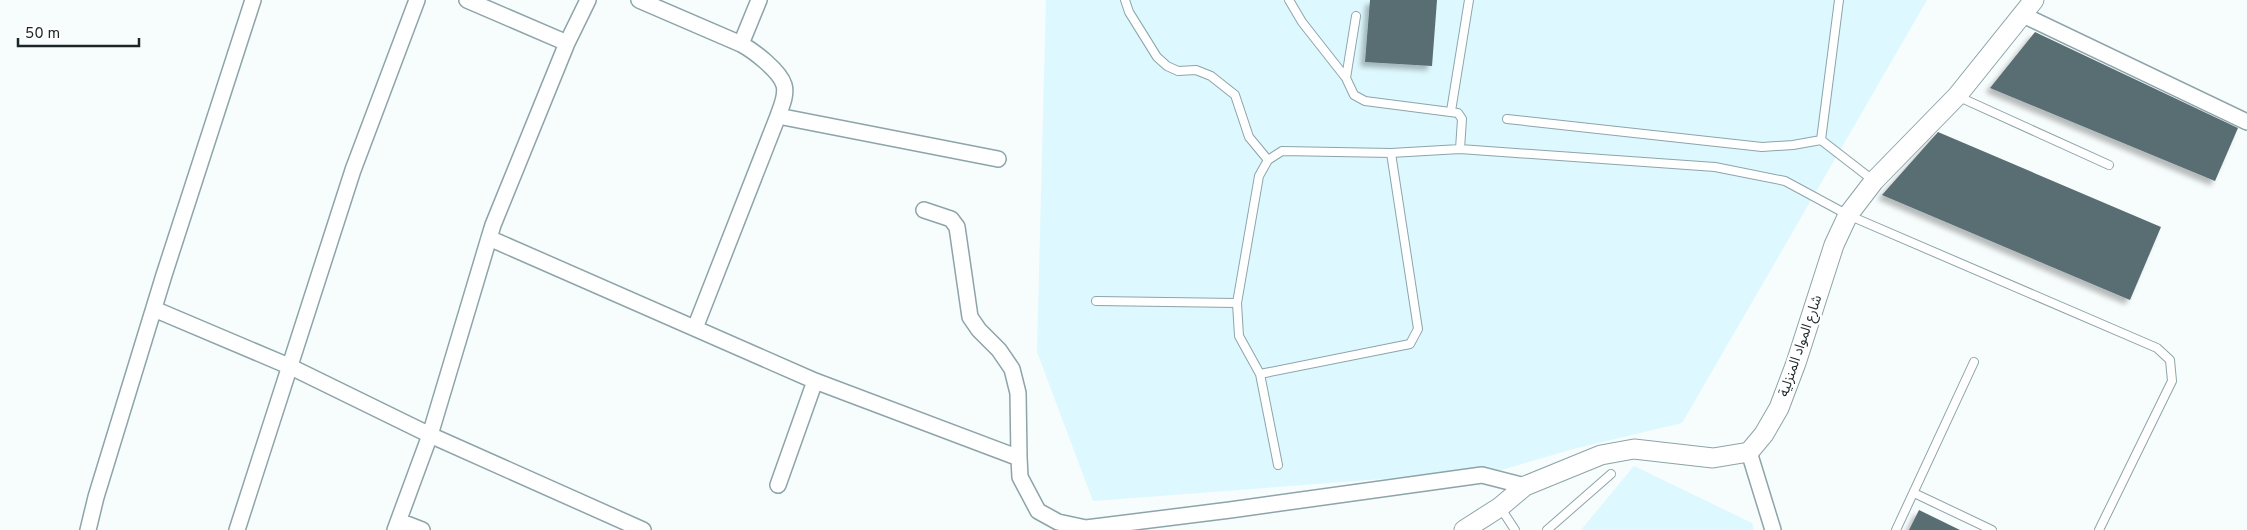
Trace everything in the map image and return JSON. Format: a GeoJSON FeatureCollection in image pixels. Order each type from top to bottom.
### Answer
{"type":"FeatureCollection","features":[{"type":"Feature","properties":{"kind":"street"},"geometry":{"type":"LineString","coordinates":[[88,530],[154,308],[253,0]]}},
{"type":"Feature","properties":{"kind":"street"},"geometry":{"type":"LineString","coordinates":[[237,530],[353,170],[418,0]]}},
{"type":"Feature","properties":{"kind":"street"},"geometry":{"type":"LineString","coordinates":[[467,0],[567,43]]}},
{"type":"Feature","properties":{"kind":"street"},"geometry":{"type":"LineString","coordinates":[[422,530],[397,525],[430,435],[490,238],[567,43],[588,0]]}},
{"type":"Feature","properties":{"kind":"street"},"geometry":{"type":"LineString","coordinates":[[639,0],[741,44],[756,53],[780,78],[784,86],[784,97],[778,116],[695,328]]}},
{"type":"Feature","properties":{"kind":"street"},"geometry":{"type":"LineString","coordinates":[[741,44],[759,0]]}},
{"type":"Feature","properties":{"kind":"street","name":"شارع المواد المنزلية"},"geometry":{"type":"LineString","coordinates":[[1749,452],[1764,434],[1783,399],[1834,245],[1848,215],[1874,181],[1957,96],[2034,0]]}},
{"type":"Feature","properties":{"kind":"street"},"geometry":{"type":"LineString","coordinates":[[2023,15],[2247,122]]}},
{"type":"Feature","properties":{"kind":"street"},"geometry":{"type":"LineString","coordinates":[[778,116],[998,159]]}},
{"type":"Feature","properties":{"kind":"street"},"geometry":{"type":"LineString","coordinates":[[924,210],[951,218],[957,227],[970,317],[979,330],[1000,350],[1012,369],[1018,393],[1020,477],[1038,511],[1058,522],[1086,528],[1482,475],[1525,486]]}},
{"type":"Feature","properties":{"kind":"street"},"geometry":{"type":"LineString","coordinates":[[490,238],[815,381],[1019,458]]}},
{"type":"Feature","properties":{"kind":"street"},"geometry":{"type":"LineString","coordinates":[[154,308],[291,367],[430,435],[643,530]]}},
{"type":"Feature","properties":{"kind":"street"},"geometry":{"type":"LineString","coordinates":[[778,485],[815,381]]}},
{"type":"Feature","properties":{"kind":"street"},"geometry":{"type":"LineString","coordinates":[[1464,530],[1500,507],[1525,486],[1601,455],[1634,449],[1713,458],[1749,452],[1773,530]]}},
{"type":"Feature","properties":{"kind":"lane"},"geometry":{"type":"LineString","coordinates":[[1125,0],[1129,12],[1152,50],[1167,66],[1178,70],[1196,70],[1211,76],[1235,95],[1249,137],[1268,160]]}},
{"type":"Feature","properties":{"kind":"lane"},"geometry":{"type":"LineString","coordinates":[[1288,0],[1302,22],[1346,78],[1354,95],[1364,101],[1458,113],[1462,119],[1460,149]]}},
{"type":"Feature","properties":{"kind":"lane"},"geometry":{"type":"LineString","coordinates":[[1451,111],[1469,0]]}},
{"type":"Feature","properties":{"kind":"lane"},"geometry":{"type":"LineString","coordinates":[[1821,140],[1839,0]]}},
{"type":"Feature","properties":{"kind":"lane"},"geometry":{"type":"LineString","coordinates":[[1346,78],[1356,16]]}},
{"type":"Feature","properties":{"kind":"lane"},"geometry":{"type":"LineString","coordinates":[[1957,96],[2110,165]]}},
{"type":"Feature","properties":{"kind":"lane"},"geometry":{"type":"LineString","coordinates":[[1507,119],[1762,147],[1793,146],[1821,140],[1874,181]]}},
{"type":"Feature","properties":{"kind":"lane"},"geometry":{"type":"LineString","coordinates":[[1278,465],[1260,374],[1239,336],[1237,303],[1260,176],[1268,160],[1282,151],[1391,153],[1460,149],[1715,167],[1786,180],[1848,215],[2157,348],[2170,360],[2172,382],[2099,530]]}},
{"type":"Feature","properties":{"kind":"lane"},"geometry":{"type":"LineString","coordinates":[[1260,374],[1410,344],[1418,329],[1391,153]]}},
{"type":"Feature","properties":{"kind":"lane"},"geometry":{"type":"LineString","coordinates":[[1096,301],[1237,303]]}},
{"type":"Feature","properties":{"kind":"lane"},"geometry":{"type":"LineString","coordinates":[[1896,530],[1974,362]]}},
{"type":"Feature","properties":{"kind":"lane"},"geometry":{"type":"LineString","coordinates":[[1547,530],[1611,474]]}},
{"type":"Feature","properties":{"kind":"lane"},"geometry":{"type":"LineString","coordinates":[[1914,494],[1992,530]]}},
{"type":"Feature","properties":{"kind":"lane"},"geometry":{"type":"LineString","coordinates":[[1500,507],[1515,530]]}},
{"type":"Feature","properties":{"kind":"shaded area"},"geometry":{"type":"Polygon","coordinates":[[[1046,0],[1927,0],[1682,423],[1573,449],[1501,470],[1093,501],[1037,352],[1046,0]]]}},
{"type":"Feature","properties":{"kind":"shaded area"},"geometry":{"type":"Polygon","coordinates":[[[1634,466],[1752,523],[1754,530],[1581,530],[1634,466]]]}},
{"type":"Feature","properties":{"kind":"building"},"geometry":{"type":"Polygon","coordinates":[[[1370,0],[1437,0],[1432,66],[1365,62],[1370,0]]]}},
{"type":"Feature","properties":{"kind":"building"},"geometry":{"type":"Polygon","coordinates":[[[2035,32],[2238,128],[2215,181],[1990,88],[2035,32]]]}},
{"type":"Feature","properties":{"kind":"building"},"geometry":{"type":"Polygon","coordinates":[[[1938,132],[2161,227],[2130,300],[1882,195],[1938,132]]]}},
{"type":"Feature","properties":{"kind":"building"},"geometry":{"type":"Polygon","coordinates":[[[1919,510],[1960,530],[1909,530],[1919,510]]]}}]}
